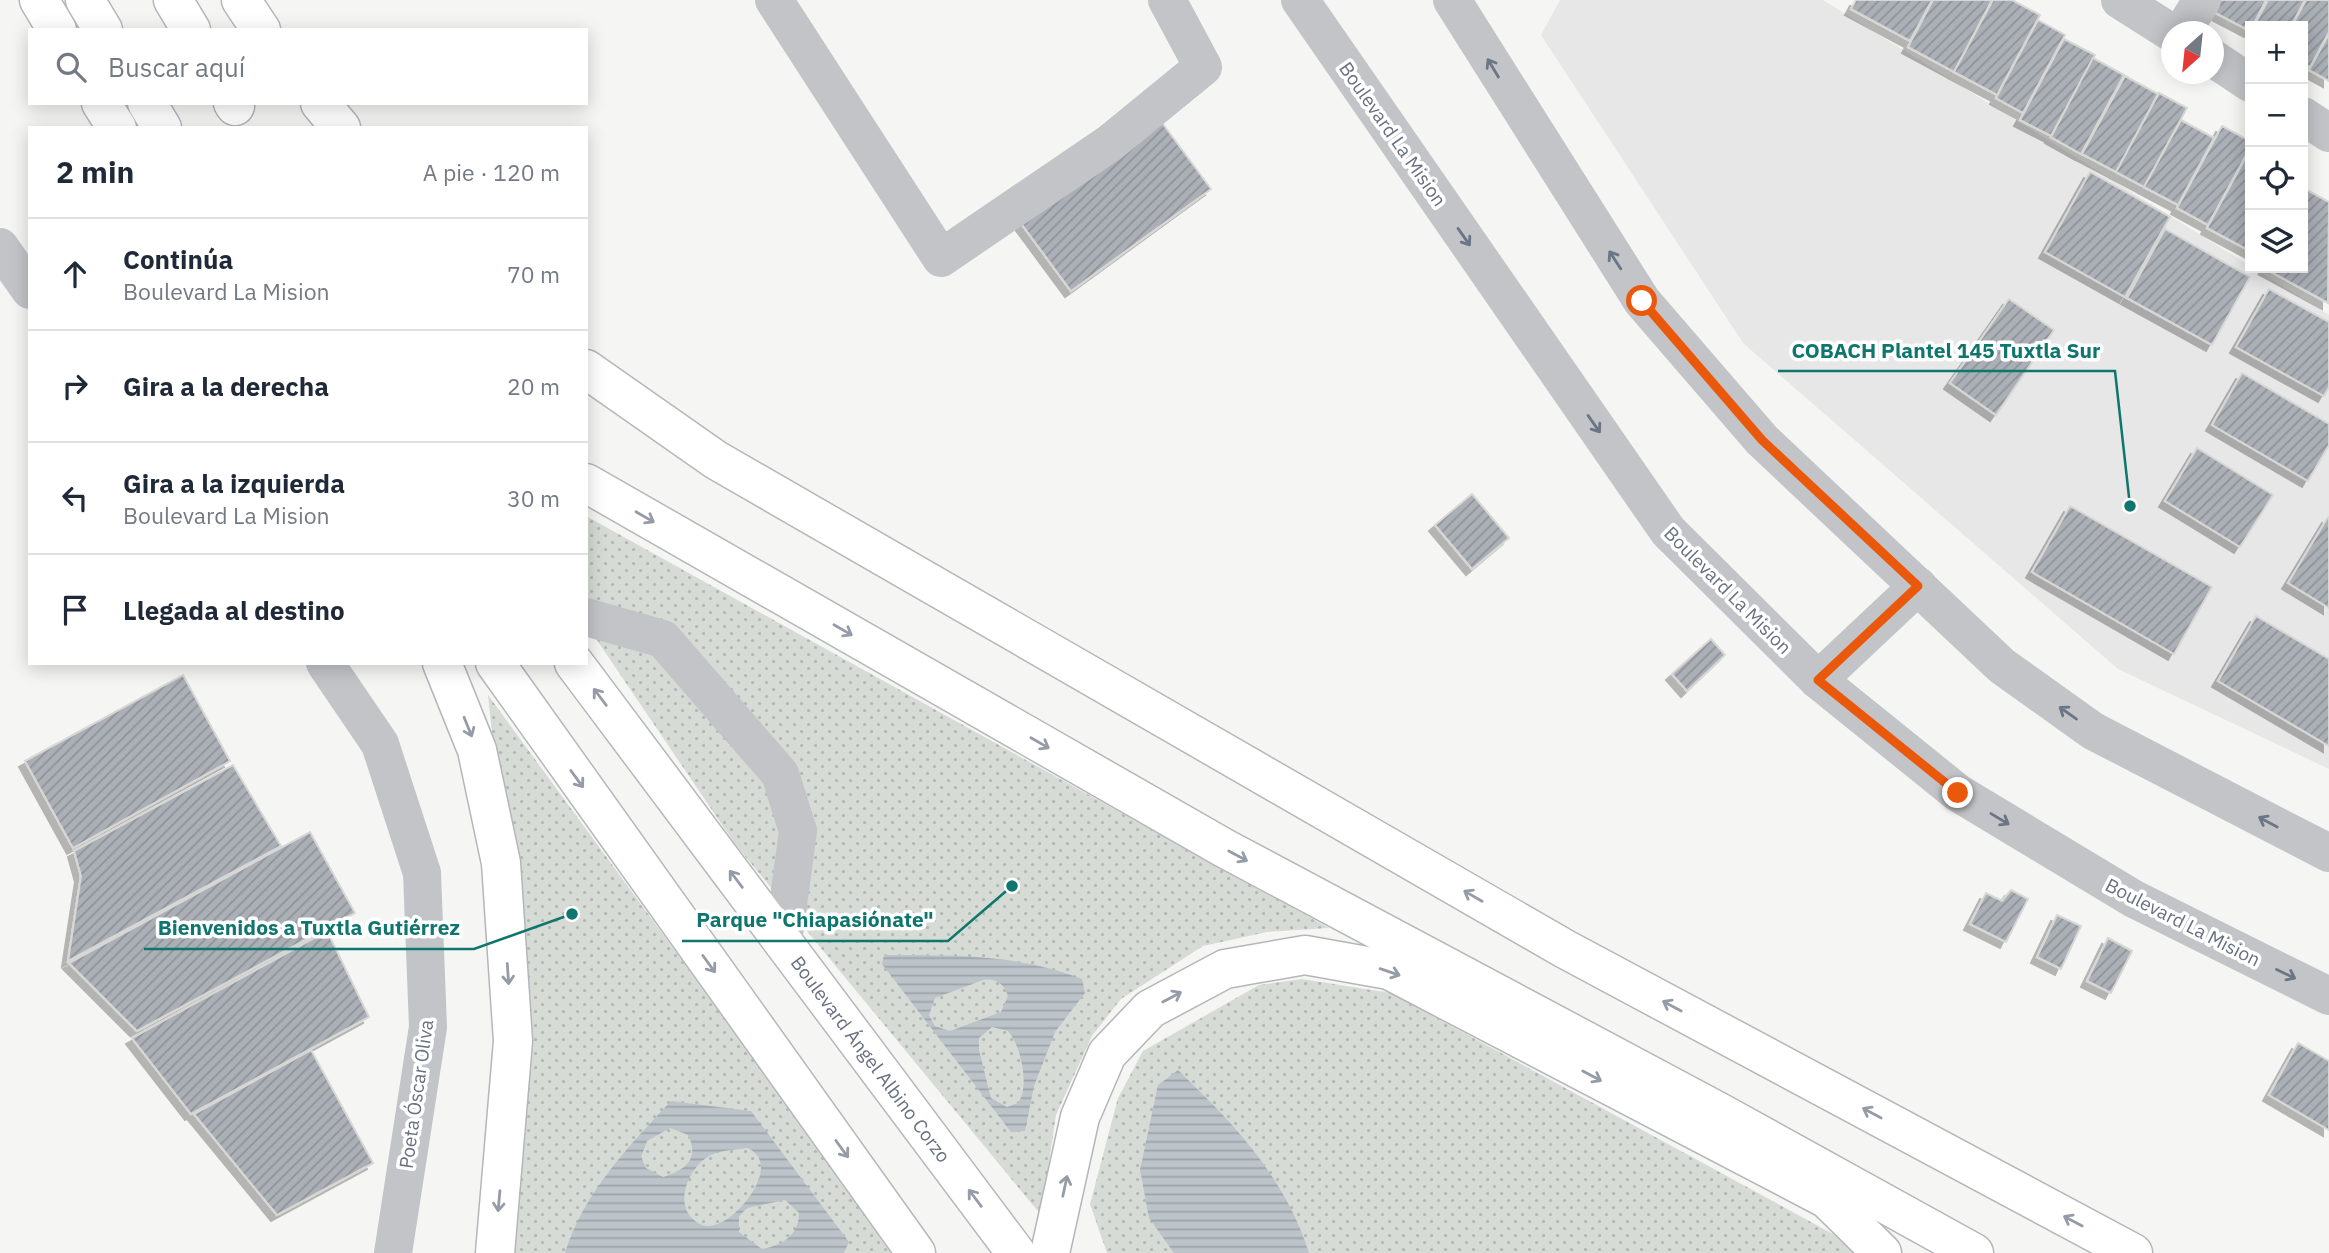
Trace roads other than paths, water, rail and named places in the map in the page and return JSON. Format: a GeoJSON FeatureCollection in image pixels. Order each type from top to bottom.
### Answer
{"type":"FeatureCollection","features":[{"type":"Feature","properties":{"kind":"main road"},"geometry":{"type":"LineString","coordinates":[[39,0],[56,28]]}},
{"type":"Feature","properties":{"kind":"main road"},"geometry":{"type":"LineString","coordinates":[[85,0],[102,28]]}},
{"type":"Feature","properties":{"kind":"main road"},"geometry":{"type":"LineString","coordinates":[[173,0],[190,28]]}},
{"type":"Feature","properties":{"kind":"main road"},"geometry":{"type":"LineString","coordinates":[[241,0],[260,28]]}},
{"type":"Feature","properties":{"kind":"main road"},"geometry":{"type":"LineString","coordinates":[[102,105],[116,126]]}},
{"type":"Feature","properties":{"kind":"main road"},"geometry":{"type":"LineString","coordinates":[[148,105],[161,126]]}},
{"type":"Feature","properties":{"kind":"main road"},"geometry":{"type":"LineString","coordinates":[[322,105],[339,126]]}},
{"type":"Feature","properties":{"kind":"main road"},"geometry":{"type":"LineString","coordinates":[[588,370],[716,460],[1565,949],[2133,1253]]}},
{"type":"Feature","properties":{"kind":"main road"},"geometry":{"type":"LineString","coordinates":[[588,484],[1224,848],[1719,1112],[1974,1253]]}},
{"type":"Feature","properties":{"kind":"main road"},"geometry":{"type":"LineString","coordinates":[[443,665],[477,750],[501,863],[513,1041],[495,1253]]}},
{"type":"Feature","properties":{"kind":"main road"},"geometry":{"type":"LineString","coordinates":[[496,665],[916,1253]]}},
{"type":"Feature","properties":{"kind":"main road","name":"Boulevard Ángel Albino Corzo"},"geometry":{"type":"LineString","coordinates":[[575,665],[1016,1253]]}},
{"type":"Feature","properties":{"kind":"main road"},"geometry":{"type":"LineString","coordinates":[[1050,1253],[1080,1117],[1107,1054],[1150,1009],[1225,969],[1305,955],[1389,970],[1827,1199],[1882,1253]]}},
{"type":"Feature","properties":{"kind":"street"},"geometry":{"type":"LineString","coordinates":[[774,0],[941,258],[1110,143],[1203,66],[1167,0]]}},
{"type":"Feature","properties":{"kind":"street","name":"Boulevard La Mision"},"geometry":{"type":"LineString","coordinates":[[1300,0],[1668,531],[1818,680],[1958,793],[2134,899],[2329,996]]}},
{"type":"Feature","properties":{"kind":"street"},"geometry":{"type":"LineString","coordinates":[[1451,0],[1642,301],[1762,440],[2002,666],[2093,731],[2329,853]]}},
{"type":"Feature","properties":{"kind":"street"},"geometry":{"type":"LineString","coordinates":[[2120,0],[2161,26]]}},
{"type":"Feature","properties":{"kind":"street"},"geometry":{"type":"LineString","coordinates":[[2189,21],[2202,0]]}},
{"type":"Feature","properties":{"kind":"street"},"geometry":{"type":"LineString","coordinates":[[2224,66],[2245,80]]}},
{"type":"Feature","properties":{"kind":"street"},"geometry":{"type":"LineString","coordinates":[[2308,119],[2329,133]]}},
{"type":"Feature","properties":{"kind":"street"},"geometry":{"type":"LineString","coordinates":[[0,247],[28,287]]}},
{"type":"Feature","properties":{"kind":"street"},"geometry":{"type":"LineString","coordinates":[[1818,680],[1918,586]]}},
{"type":"Feature","properties":{"kind":"street"},"geometry":{"type":"LineString","coordinates":[[588,618],[663,639],[780,774],[798,831],[783,942]]}},
{"type":"Feature","properties":{"kind":"street","name":"Poeta Óscar Oliva"},"geometry":{"type":"LineString","coordinates":[[326,665],[380,744],[422,873],[428,1027],[393,1253]]}},
{"type":"Feature","properties":{"kind":"place","name":"COBACH Plantel 145 Tuxtla Sur"},"geometry":{"type":"Point","coordinates":[2130,506]}},
{"type":"Feature","properties":{"kind":"place","name":"Parque \"Chiapasiónate\""},"geometry":{"type":"Point","coordinates":[1012,886]}},
{"type":"Feature","properties":{"kind":"place","name":"Bienvenidos a Tuxtla Gutiérrez"},"geometry":{"type":"Point","coordinates":[572,914]}}]}
